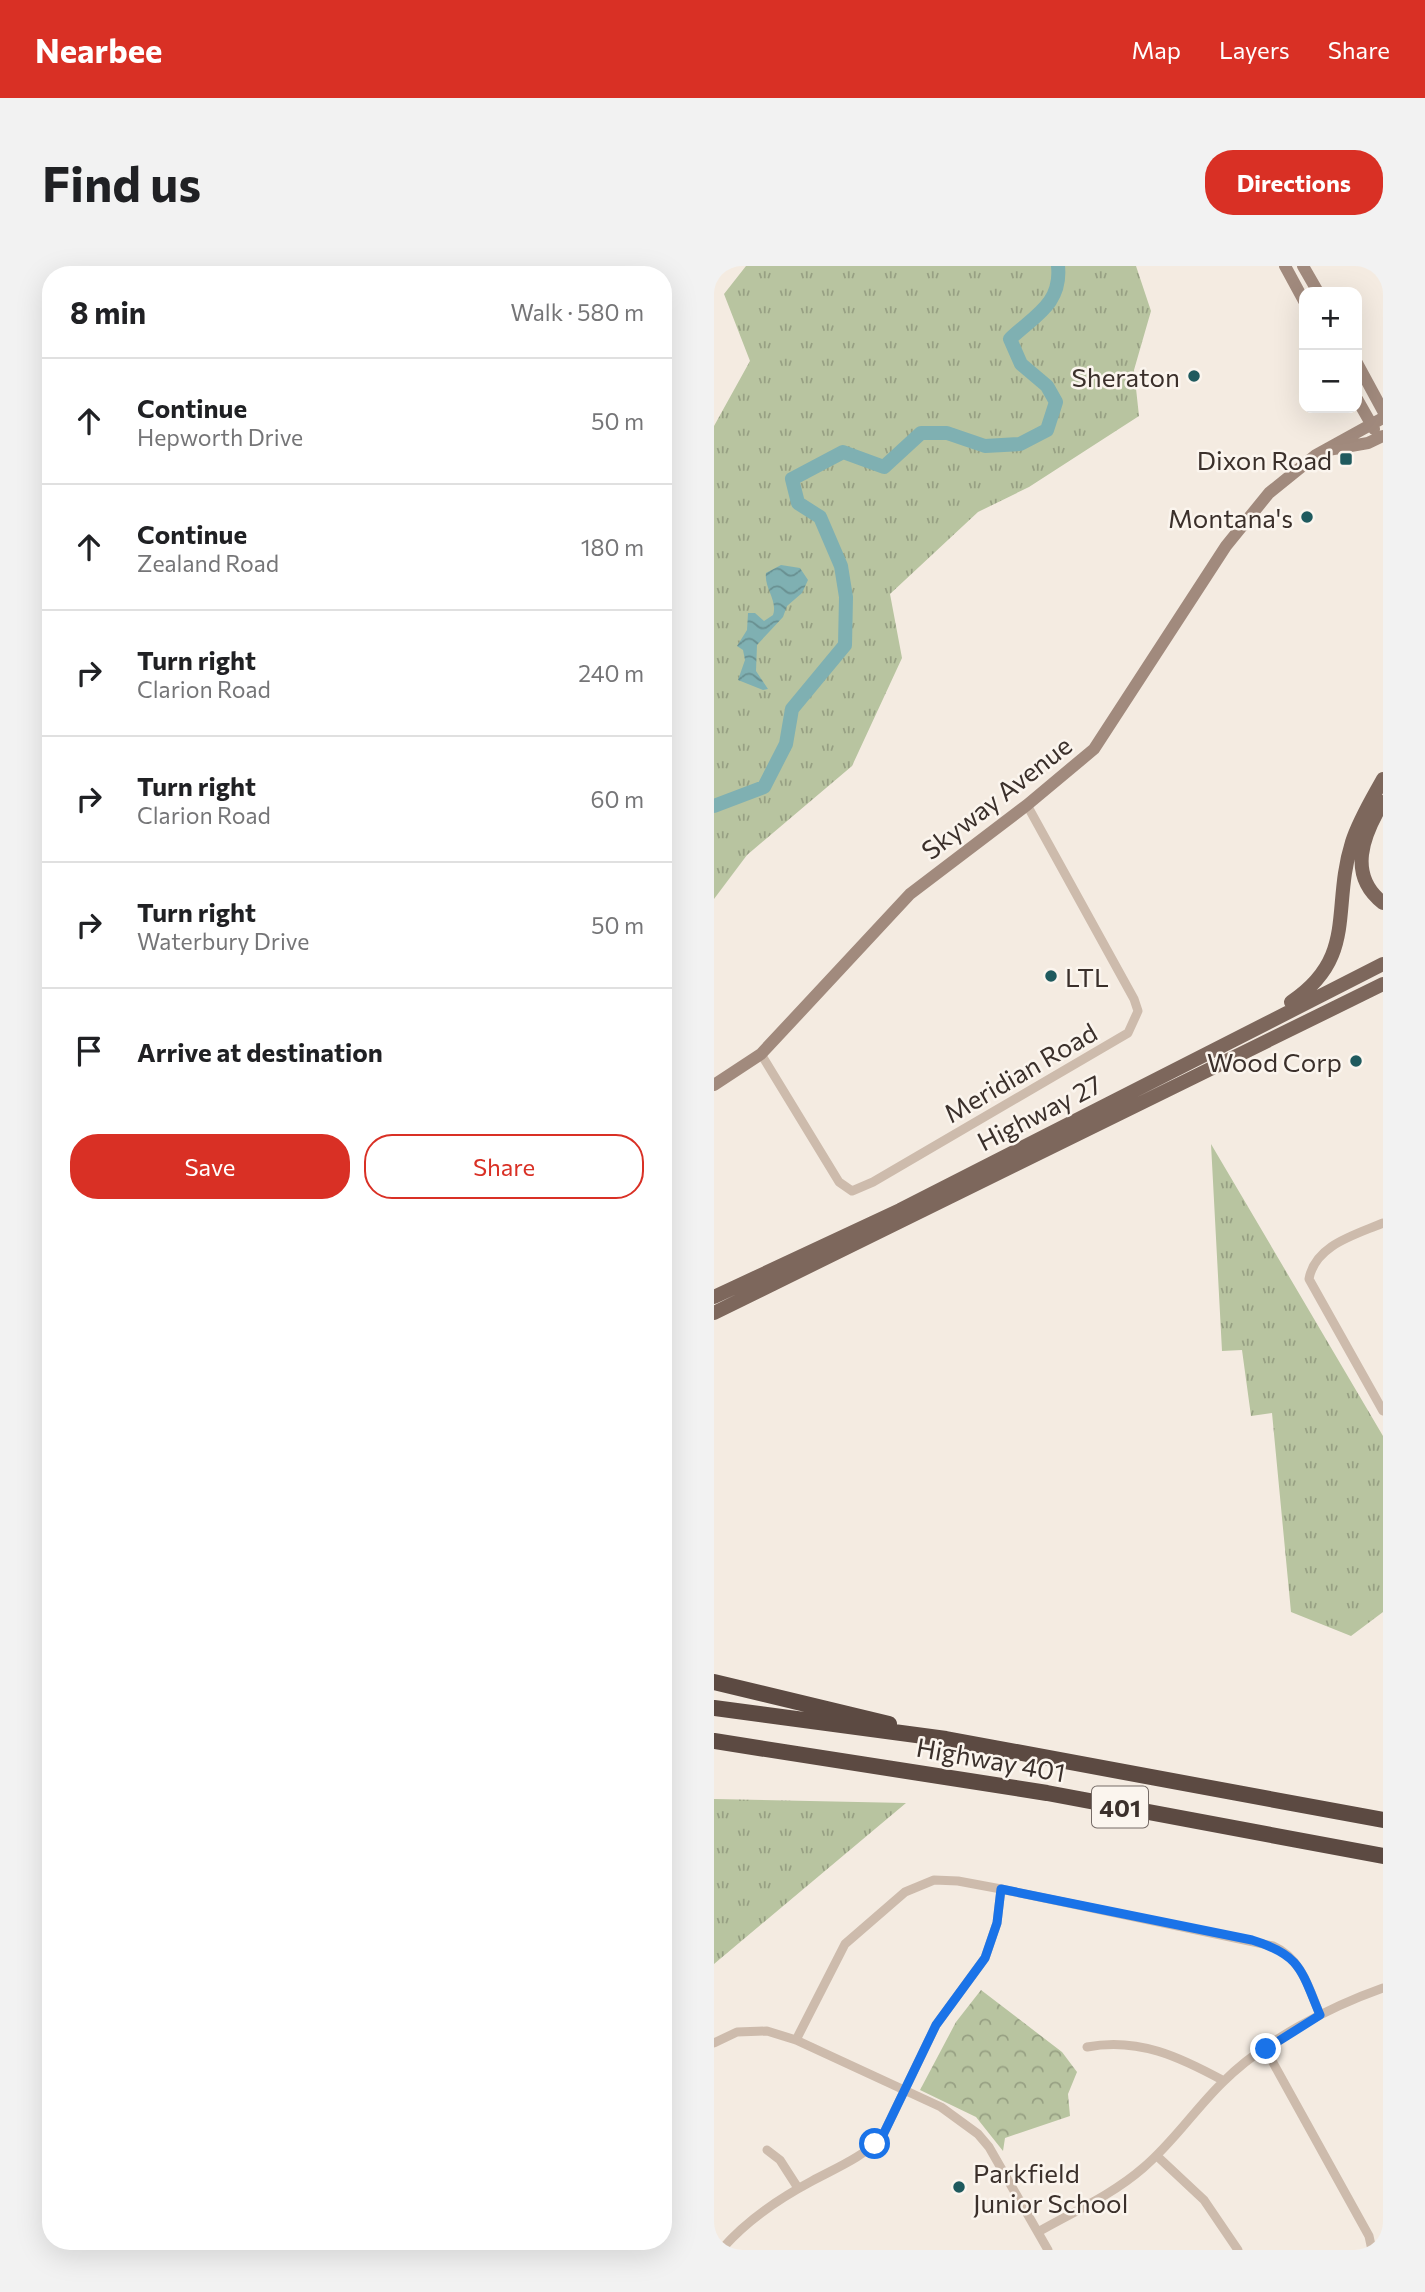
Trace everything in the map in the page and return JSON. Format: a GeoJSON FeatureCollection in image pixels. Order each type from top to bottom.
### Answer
{"type":"FeatureCollection","features":[{"type":"Feature","properties":{"kind":"highway"},"geometry":{"type":"LineString","coordinates":[[714,1682],[946,1739]]}},
{"type":"Feature","properties":{"kind":"highway","name":"Highway 401"},"geometry":{"type":"LineString","coordinates":[[714,1708],[946,1739],[1383,1820]]}},
{"type":"Feature","properties":{"kind":"highway","name":"Highway 401"},"geometry":{"type":"LineString","coordinates":[[714,1741],[1047,1793],[1383,1856]]}},
{"type":"Feature","properties":{"kind":"main road"},"geometry":{"type":"LineString","coordinates":[[1265,1024],[1311,989],[1329,965],[1338,940],[1343,885],[1352,842],[1383,779]]}},
{"type":"Feature","properties":{"kind":"main road"},"geometry":{"type":"LineString","coordinates":[[1383,802],[1370,824],[1360,861],[1370,890],[1383,903]]}},
{"type":"Feature","properties":{"kind":"main road","name":"Highway 27"},"geometry":{"type":"LineString","coordinates":[[714,1297],[900,1210],[1383,964]]}},
{"type":"Feature","properties":{"kind":"main road","name":"Highway 27"},"geometry":{"type":"LineString","coordinates":[[714,1313],[1383,984]]}},
{"type":"Feature","properties":{"kind":"main road"},"geometry":{"type":"LineString","coordinates":[[1359,997],[1383,990]]}},
{"type":"Feature","properties":{"kind":"street"},"geometry":{"type":"LineString","coordinates":[[1285,266],[1299,292]]}},
{"type":"Feature","properties":{"kind":"street"},"geometry":{"type":"LineString","coordinates":[[1303,266],[1315,287]]}},
{"type":"Feature","properties":{"kind":"street"},"geometry":{"type":"LineString","coordinates":[[1362,372],[1383,411]]}},
{"type":"Feature","properties":{"kind":"street"},"geometry":{"type":"LineString","coordinates":[[1362,404],[1377,421],[1382,439]]}},
{"type":"Feature","properties":{"kind":"street","name":"Skyway Avenue"},"geometry":{"type":"LineString","coordinates":[[714,1085],[761,1054],[910,894],[1027,805],[1094,749],[1226,546],[1252,512],[1289,474],[1377,421]]}},
{"type":"Feature","properties":{"kind":"street","name":"Skyway Avenue"},"geometry":{"type":"LineString","coordinates":[[1324,451],[1382,439]]}},
{"type":"Feature","properties":{"kind":"street","name":"Meridian Road"},"geometry":{"type":"LineString","coordinates":[[761,1054],[839,1182],[852,1191],[873,1182],[1128,1033],[1137,1017],[1134,999],[1027,805]]}},
{"type":"Feature","properties":{"kind":"street"},"geometry":{"type":"LineString","coordinates":[[1383,1223],[1327,1249],[1314,1262],[1309,1279],[1383,1411]]}},
{"type":"Feature","properties":{"kind":"street"},"geometry":{"type":"LineString","coordinates":[[796,2040],[845,1944],[905,1892],[934,1880],[958,1881],[1001,1889],[1273,1946],[1285,1952],[1300,1968],[1320,2015]]}},
{"type":"Feature","properties":{"kind":"street"},"geometry":{"type":"LineString","coordinates":[[721,2250],[750,2223],[798,2188],[875,2144],[882,2137],[936,2025],[985,1958],[997,1923],[1001,1889]]}},
{"type":"Feature","properties":{"kind":"street"},"geometry":{"type":"LineString","coordinates":[[1038,2232],[1121,2186],[1157,2156],[1224,2081],[1266,2049],[1352,1998],[1383,1988]]}},
{"type":"Feature","properties":{"kind":"street"},"geometry":{"type":"LineString","coordinates":[[714,2043],[737,2032],[767,2031],[796,2040],[941,2107],[978,2134],[1001,2163],[1048,2250]]}},
{"type":"Feature","properties":{"kind":"street"},"geometry":{"type":"LineString","coordinates":[[1087,2047],[1110,2042],[1168,2052],[1224,2081]]}},
{"type":"Feature","properties":{"kind":"street"},"geometry":{"type":"LineString","coordinates":[[1266,2049],[1369,2236],[1372,2250]]}},
{"type":"Feature","properties":{"kind":"street"},"geometry":{"type":"LineString","coordinates":[[767,2150],[780,2161],[798,2188]]}},
{"type":"Feature","properties":{"kind":"street"},"geometry":{"type":"LineString","coordinates":[[1157,2156],[1204,2200],[1238,2250]]}},
{"type":"Feature","properties":{"kind":"green space"},"geometry":{"type":"Polygon","coordinates":[[[746,266],[1136,266],[1151,311],[1134,370],[1139,416],[1029,487],[978,512],[890,594],[902,658],[852,766],[747,855],[714,899],[714,426],[750,361],[724,294],[746,266]]]}},
{"type":"Feature","properties":{"kind":"green space"},"geometry":{"type":"Polygon","coordinates":[[[1211,1144],[1383,1436],[1383,1612],[1351,1636],[1291,1612],[1272,1413],[1251,1416],[1242,1350],[1222,1351],[1211,1144]]]}},
{"type":"Feature","properties":{"kind":"green space"},"geometry":{"type":"Polygon","coordinates":[[[714,1799],[906,1803],[714,1964],[714,1799]]]}},
{"type":"Feature","properties":{"kind":"green space"},"geometry":{"type":"Polygon","coordinates":[[[981,1990],[1062,2052],[1077,2072],[1068,2094],[1070,2116],[1005,2138],[1003,2151],[976,2117],[920,2090],[956,2022],[981,1990]]]}},
{"type":"Feature","properties":{"kind":"water"},"geometry":{"type":"Polygon","coordinates":[[[781,565],[800,568],[808,580],[802,593],[787,606],[783,617],[757,645],[756,671],[768,689],[763,690],[738,680],[745,660],[743,650],[737,646],[747,630],[748,613],[755,613],[764,621],[773,615],[774,605],[766,573],[781,565]]]}},
{"type":"Feature","properties":{"kind":"waterway"},"geometry":{"type":"LineString","coordinates":[[714,806],[764,787],[786,744],[792,709],[845,645],[846,597],[841,566],[820,517],[798,503],[792,479],[843,452],[884,467],[921,433],[947,433],[985,446],[1020,444],[1047,430],[1056,402],[1047,386],[1021,364],[1010,339],[1051,300],[1056,290],[1058,266]]}},
{"type":"Feature","properties":{"kind":"place","name":"Sheraton"},"geometry":{"type":"Point","coordinates":[1194,376]}},
{"type":"Feature","properties":{"kind":"place","name":"Dixon Road"},"geometry":{"type":"Point","coordinates":[1346,459]}},
{"type":"Feature","properties":{"kind":"place","name":"Montana's"},"geometry":{"type":"Point","coordinates":[1307,517]}},
{"type":"Feature","properties":{"kind":"place","name":"LTL"},"geometry":{"type":"Point","coordinates":[1051,976]}},
{"type":"Feature","properties":{"kind":"place","name":"Wood Corp"},"geometry":{"type":"Point","coordinates":[1356,1061]}},
{"type":"Feature","properties":{"kind":"place","name":"Parkfield Junior School"},"geometry":{"type":"Point","coordinates":[959,2187]}},
{"type":"Feature","properties":{"kind":"route"},"geometry":{"type":"LineString","coordinates":[[875,2144],[882,2137],[936,2025],[985,1958],[997,1923],[1001,1889],[1252,1940],[1285,1952],[1300,1968],[1320,2015],[1266,2049]]}}]}
